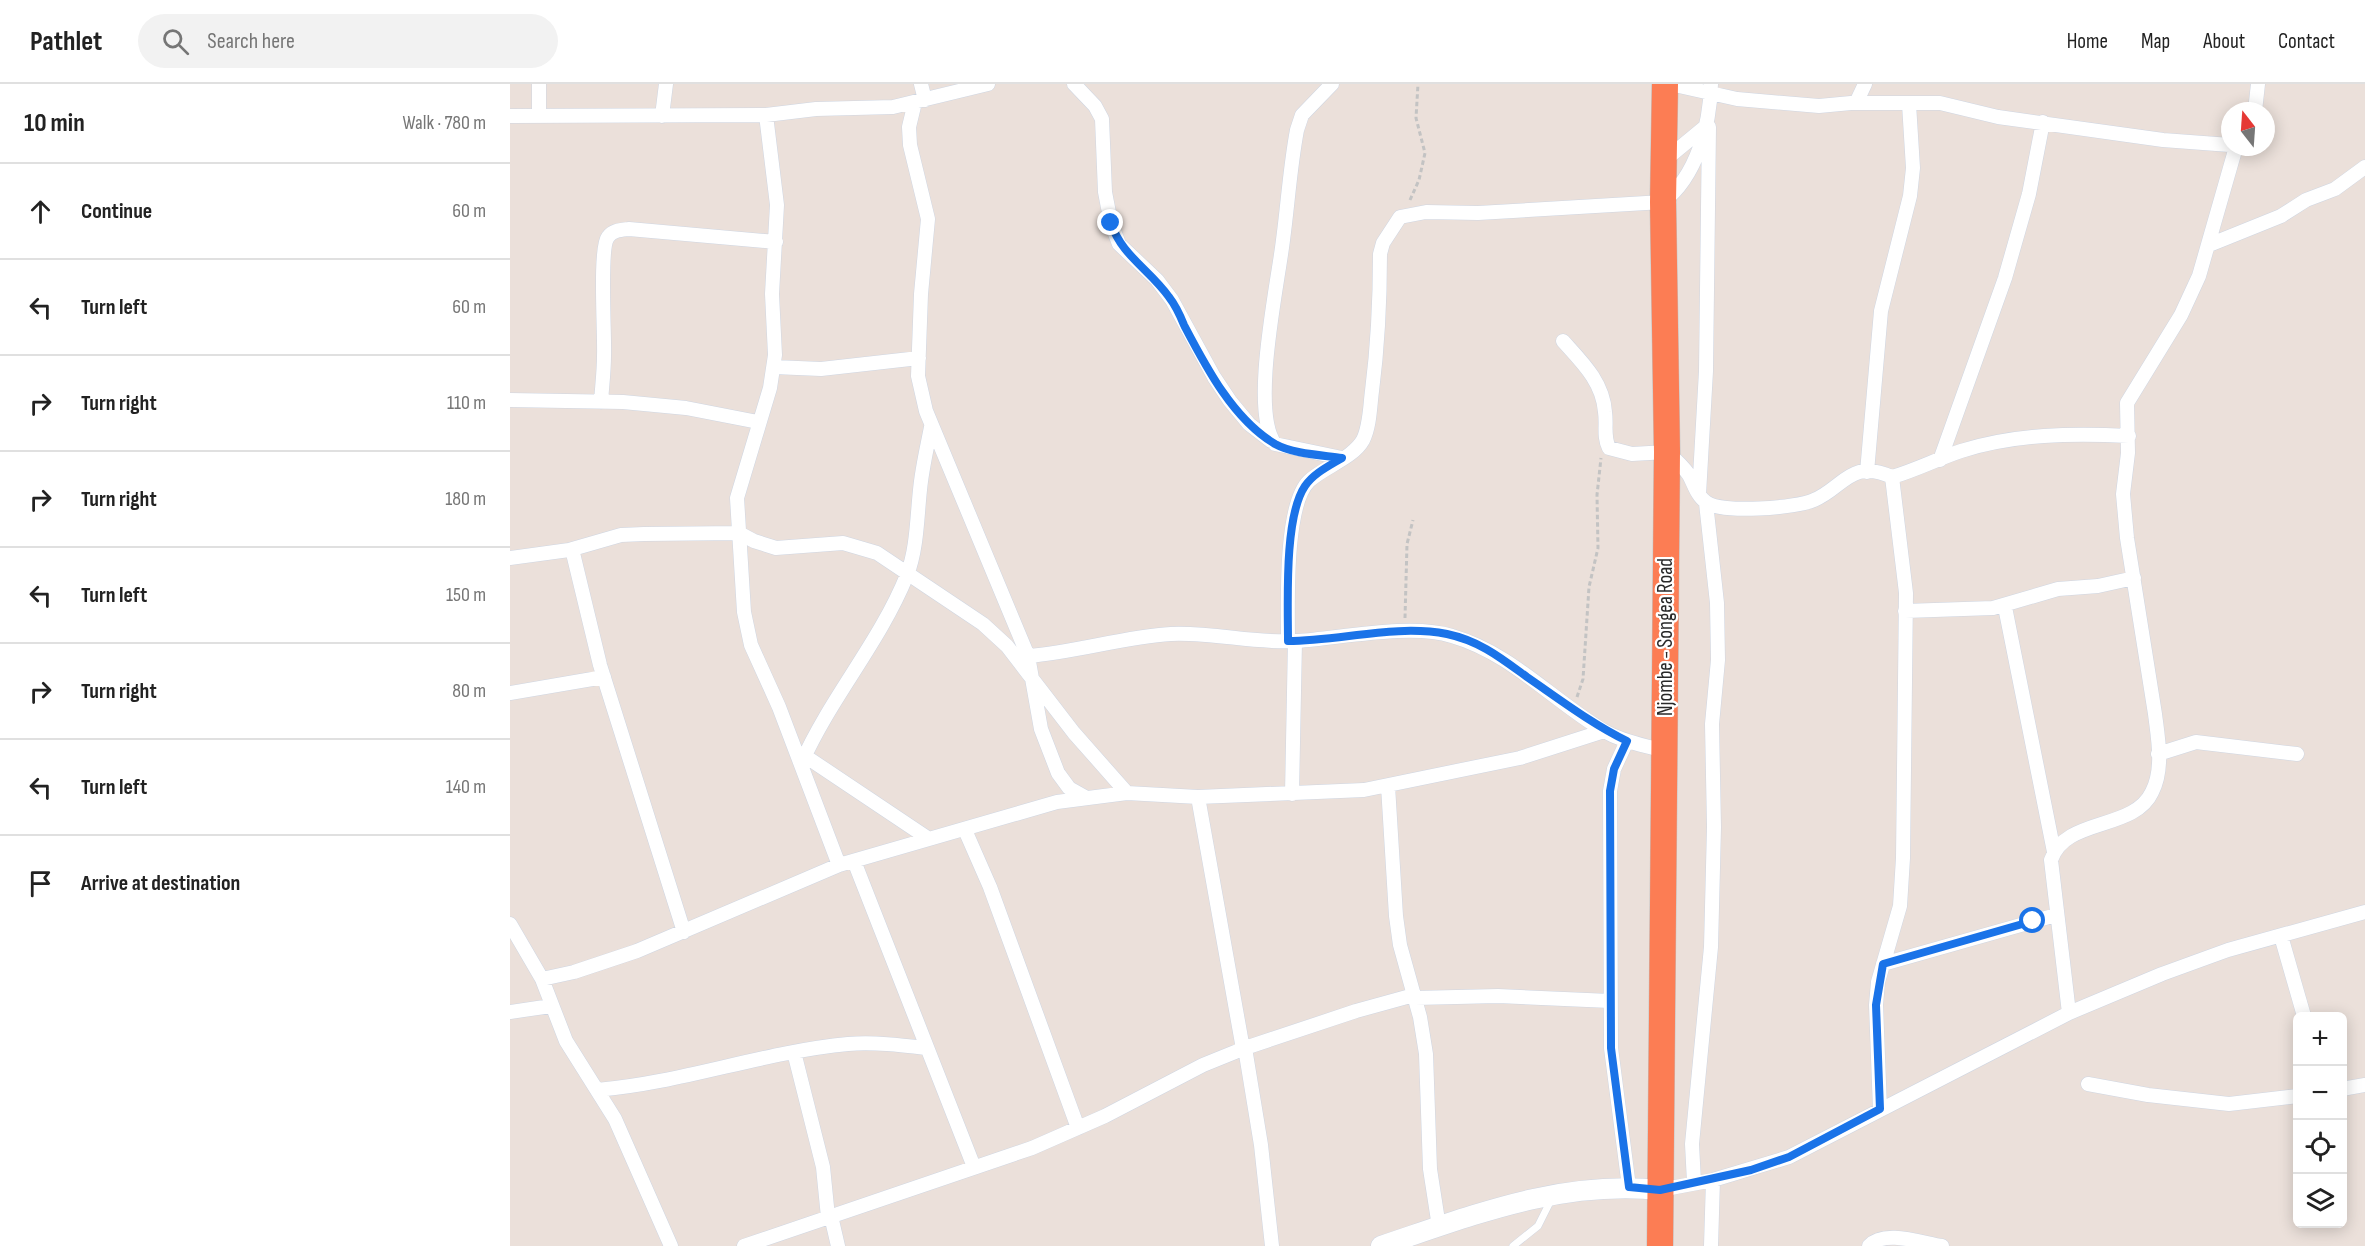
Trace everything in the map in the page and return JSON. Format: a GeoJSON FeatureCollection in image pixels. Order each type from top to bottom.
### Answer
{"type":"FeatureCollection","features":[{"type":"Feature","properties":{"kind":"highway","name":"Njombe - Songea Road"},"geometry":{"type":"LineString","coordinates":[[1660,1246],[1667,452],[1663,202],[1667,84]]}},
{"type":"Feature","properties":{"kind":"street"},"geometry":{"type":"LineString","coordinates":[[539,84],[539,116]]}},
{"type":"Feature","properties":{"kind":"street"},"geometry":{"type":"LineString","coordinates":[[662,116],[666,84]]}},
{"type":"Feature","properties":{"kind":"street"},"geometry":{"type":"LineString","coordinates":[[921,84],[920,101],[909,127],[910,145],[928,219],[921,294],[918,376],[931,427],[973,518],[1028,656],[1041,729],[1058,773],[1069,788],[1085,797]]}},
{"type":"Feature","properties":{"kind":"street"},"geometry":{"type":"LineString","coordinates":[[510,116],[766,115],[816,109],[893,107],[988,84]]}},
{"type":"Feature","properties":{"kind":"street"},"geometry":{"type":"LineString","coordinates":[[1074,84],[1095,106],[1102,119],[1105,192],[1111,223],[1119,244],[1157,280],[1172,300],[1214,377],[1230,401],[1249,424],[1275,444],[1342,458]]}},
{"type":"Feature","properties":{"kind":"street"},"geometry":{"type":"LineString","coordinates":[[1275,444],[1268,435],[1265,399],[1268,343],[1291,164],[1302,115],[1332,84]]}},
{"type":"Feature","properties":{"kind":"street"},"geometry":{"type":"LineString","coordinates":[[1667,84],[1711,89],[1737,99],[1819,106],[1856,103],[1940,104],[1998,117],[2163,140],[2221,144]]}},
{"type":"Feature","properties":{"kind":"street"},"geometry":{"type":"LineString","coordinates":[[1856,103],[1865,84]]}},
{"type":"Feature","properties":{"kind":"street"},"geometry":{"type":"LineString","coordinates":[[2256,102],[2259,84]]}},
{"type":"Feature","properties":{"kind":"street"},"geometry":{"type":"LineString","coordinates":[[1694,1182],[1692,1144],[1712,947],[1714,827],[1712,724],[1718,660],[1718,603],[1702,498],[1706,370],[1707,121],[1711,89]]}},
{"type":"Feature","properties":{"kind":"street"},"geometry":{"type":"LineString","coordinates":[[1867,472],[1881,311],[1910,196],[1913,168],[1909,104]]}},
{"type":"Feature","properties":{"kind":"street"},"geometry":{"type":"LineString","coordinates":[[766,115],[777,205],[772,294],[774,367],[737,498],[746,628],[803,759],[839,865]]}},
{"type":"Feature","properties":{"kind":"street"},"geometry":{"type":"LineString","coordinates":[[1665,159],[1707,121]]}},
{"type":"Feature","properties":{"kind":"street"},"geometry":{"type":"LineString","coordinates":[[1292,794],[1289,564],[1295,513],[1307,483],[1356,448],[1366,431],[1379,340],[1380,254],[1383,243],[1400,217],[1426,212],[1478,213],[1663,202],[1674,194],[1688,175],[1707,121]]}},
{"type":"Feature","properties":{"kind":"street"},"geometry":{"type":"LineString","coordinates":[[1940,460],[2005,278],[2029,194],[2043,122]]}},
{"type":"Feature","properties":{"kind":"street"},"geometry":{"type":"LineString","coordinates":[[2069,1013],[2051,860],[2054,852],[2063,842],[2076,834],[2110,821],[2146,802],[2153,791],[2158,772],[2155,714],[2127,538],[2123,494],[2129,436],[2127,403],[2181,315],[2209,245],[2234,156]]}},
{"type":"Feature","properties":{"kind":"street"},"geometry":{"type":"LineString","coordinates":[[2209,245],[2281,216],[2306,200],[2335,189],[2365,167]]}},
{"type":"Feature","properties":{"kind":"street"},"geometry":{"type":"LineString","coordinates":[[601,402],[604,358],[605,242],[609,235],[616,231],[629,229],[776,242]]}},
{"type":"Feature","properties":{"kind":"street"},"geometry":{"type":"LineString","coordinates":[[1563,341],[1598,384],[1605,412],[1606,442],[1609,448],[1618,453],[1667,452],[1679,463],[1702,498],[1716,506],[1765,507],[1813,501],[1850,475],[1867,472],[1883,473],[1892,477],[1960,452],[2031,436],[2070,434],[2129,436]]}},
{"type":"Feature","properties":{"kind":"street"},"geometry":{"type":"LineString","coordinates":[[774,367],[821,369],[919,358]]}},
{"type":"Feature","properties":{"kind":"street"},"geometry":{"type":"LineString","coordinates":[[510,400],[601,402],[686,408],[758,422]]}},
{"type":"Feature","properties":{"kind":"street"},"geometry":{"type":"LineString","coordinates":[[803,759],[835,698],[885,619],[908,573],[914,548],[923,466],[931,427]]}},
{"type":"Feature","properties":{"kind":"street"},"geometry":{"type":"LineString","coordinates":[[1880,1109],[1876,1005],[1883,964],[1900,906],[1906,593],[1892,477]]}},
{"type":"Feature","properties":{"kind":"street"},"geometry":{"type":"LineString","coordinates":[[510,558],[572,549],[621,535],[739,532],[754,541],[776,548],[827,543],[862,546],[908,573],[982,624],[1007,646],[1074,733],[1127,792]]}},
{"type":"Feature","properties":{"kind":"street"},"geometry":{"type":"LineString","coordinates":[[572,549],[604,677],[650,831],[684,932]]}},
{"type":"Feature","properties":{"kind":"street"},"geometry":{"type":"LineString","coordinates":[[1905,610],[2005,607],[2058,590],[2098,586],[2134,578]]}},
{"type":"Feature","properties":{"kind":"street"},"geometry":{"type":"LineString","coordinates":[[2005,607],[2054,852]]}},
{"type":"Feature","properties":{"kind":"street"},"geometry":{"type":"LineString","coordinates":[[1028,656],[1068,652],[1131,639],[1172,634],[1291,641],[1406,632],[1449,634],[1480,645],[1507,660],[1604,731],[1627,741],[1665,751]]}},
{"type":"Feature","properties":{"kind":"street"},"geometry":{"type":"LineString","coordinates":[[510,693],[604,677]]}},
{"type":"Feature","properties":{"kind":"street"},"geometry":{"type":"LineString","coordinates":[[542,979],[600,964],[684,932],[839,865],[1057,802],[1127,792],[1197,797],[1344,792],[1388,786],[1520,759],[1604,731]]}},
{"type":"Feature","properties":{"kind":"street"},"geometry":{"type":"LineString","coordinates":[[1627,741],[1614,769],[1610,791],[1610,1001],[1612,1059],[1629,1187]]}},
{"type":"Feature","properties":{"kind":"street"},"geometry":{"type":"LineString","coordinates":[[2158,754],[2196,742],[2245,746],[2297,754]]}},
{"type":"Feature","properties":{"kind":"street"},"geometry":{"type":"LineString","coordinates":[[803,759],[929,839]]}},
{"type":"Feature","properties":{"kind":"street"},"geometry":{"type":"LineString","coordinates":[[1388,786],[1396,916],[1400,945],[1426,1054],[1430,1169],[1439,1227]]}},
{"type":"Feature","properties":{"kind":"street"},"geometry":{"type":"LineString","coordinates":[[1197,797],[1261,1145],[1272,1246]]}},
{"type":"Feature","properties":{"kind":"street"},"geometry":{"type":"LineString","coordinates":[[965,830],[990,887],[1078,1128]]}},
{"type":"Feature","properties":{"kind":"street"},"geometry":{"type":"LineString","coordinates":[[854,861],[974,1167]]}},
{"type":"Feature","properties":{"kind":"street"},"geometry":{"type":"LineString","coordinates":[[1381,1246],[1553,1194],[1576,1189],[1629,1187],[1660,1190],[1713,1180],[1789,1157],[2069,1013],[2162,974],[2228,950],[2365,912]]}},
{"type":"Feature","properties":{"kind":"street"},"geometry":{"type":"LineString","coordinates":[[1883,964],[2056,915]]}},
{"type":"Feature","properties":{"kind":"street"},"geometry":{"type":"LineString","coordinates":[[510,924],[542,979],[566,1041],[615,1119],[671,1246]]}},
{"type":"Feature","properties":{"kind":"street"},"geometry":{"type":"LineString","coordinates":[[2281,936],[2303,1012]]}},
{"type":"Feature","properties":{"kind":"street"},"geometry":{"type":"LineString","coordinates":[[744,1246],[1032,1148],[1244,1048],[1356,1011],[1414,997],[1498,996],[1610,1001]]}},
{"type":"Feature","properties":{"kind":"street"},"geometry":{"type":"LineString","coordinates":[[510,1012],[551,1006]]}},
{"type":"Feature","properties":{"kind":"street"},"geometry":{"type":"LineString","coordinates":[[597,1090],[638,1087],[794,1052],[850,1044],[889,1044],[926,1048]]}},
{"type":"Feature","properties":{"kind":"street"},"geometry":{"type":"LineString","coordinates":[[794,1052],[823,1167],[829,1217],[838,1246]]}},
{"type":"Feature","properties":{"kind":"street"},"geometry":{"type":"LineString","coordinates":[[2088,1084],[2148,1095],[2229,1104],[2293,1097]]}},
{"type":"Feature","properties":{"kind":"street"},"geometry":{"type":"LineString","coordinates":[[2347,1088],[2365,1085]]}},
{"type":"Feature","properties":{"kind":"street"},"geometry":{"type":"LineString","coordinates":[[1711,1246],[1713,1180]]}},
{"type":"Feature","properties":{"kind":"street"},"geometry":{"type":"LineString","coordinates":[[1869,1246],[1880,1238],[1942,1246]]}},
{"type":"Feature","properties":{"kind":"lane"},"geometry":{"type":"LineString","coordinates":[[1514,1246],[1538,1226],[1553,1194]]}},
{"type":"Feature","properties":{"kind":"path"},"geometry":{"type":"LineString","coordinates":[[1400,217],[1419,180],[1425,160],[1416,118],[1418,84]]}},
{"type":"Feature","properties":{"kind":"path"},"geometry":{"type":"LineString","coordinates":[[1572,707],[1583,679],[1590,587],[1598,548],[1599,471],[1606,442]]}},
{"type":"Feature","properties":{"kind":"path"},"geometry":{"type":"LineString","coordinates":[[1406,632],[1407,544],[1413,520]]}},
{"type":"Feature","properties":{"kind":"route"},"geometry":{"type":"LineString","coordinates":[[1111,223],[1119,244],[1157,280],[1172,300],[1214,377],[1249,424],[1275,444],[1285,448],[1342,458],[1327,466],[1307,483],[1295,513],[1287,594],[1288,641],[1420,631],[1449,634],[1480,645],[1507,660],[1604,731],[1627,741],[1614,769],[1610,791],[1609,852],[1611,1048],[1629,1187],[1660,1190],[1751,1170],[1789,1157],[1880,1109],[1876,1005],[1878,982],[1883,964],[2033,921]]}}]}
